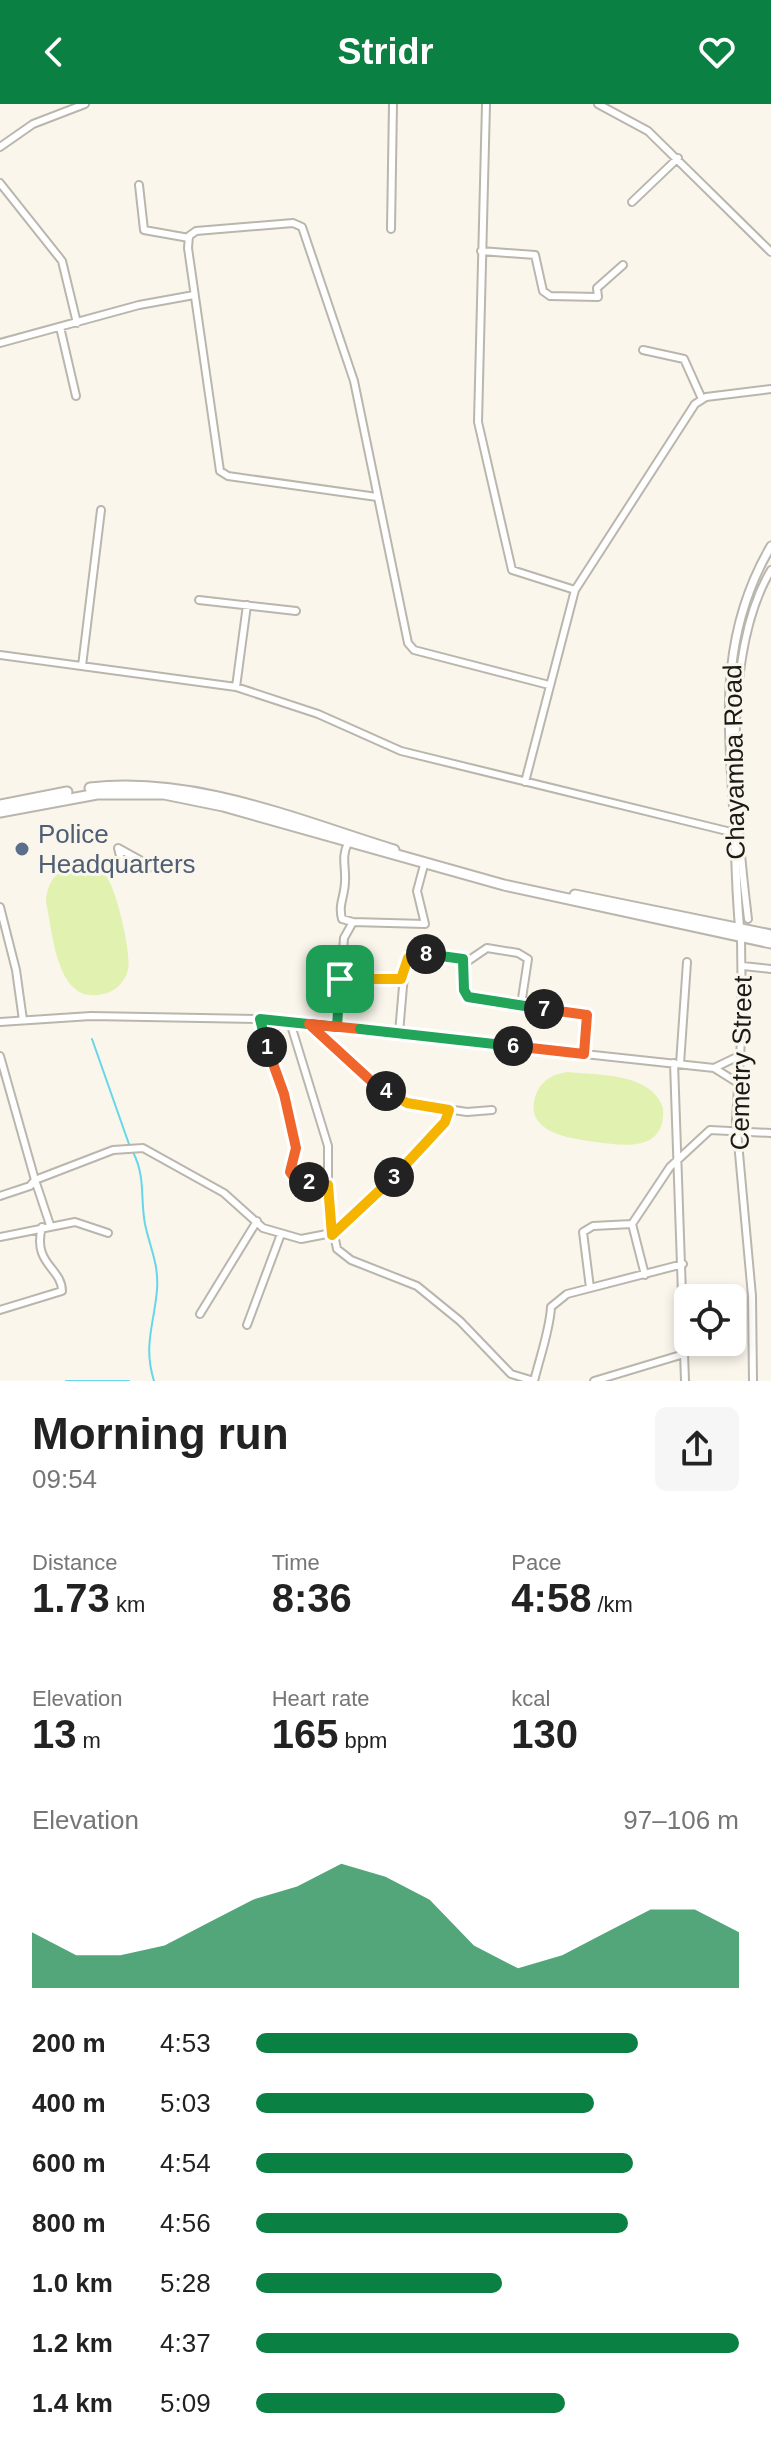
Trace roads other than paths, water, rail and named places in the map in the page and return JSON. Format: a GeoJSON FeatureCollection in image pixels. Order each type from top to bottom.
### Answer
{"type":"FeatureCollection","features":[{"type":"Feature","properties":{"kind":"highway"},"geometry":{"type":"LineString","coordinates":[[0,805],[100,787],[174,788],[243,804],[460,868],[740,933],[771,943]]}},
{"type":"Feature","properties":{"kind":"highway"},"geometry":{"type":"LineString","coordinates":[[0,812],[79,796],[148,793],[211,803],[424,865],[740,933],[771,935]]}},
{"type":"Feature","properties":{"kind":"main road","name":"Chayamba Road"},"geometry":{"type":"LineString","coordinates":[[740,933],[728,723],[731,657],[748,590],[771,546]]}},
{"type":"Feature","properties":{"kind":"street"},"geometry":{"type":"LineString","coordinates":[[0,147],[28,127],[85,104]]}},
{"type":"Feature","properties":{"kind":"street"},"geometry":{"type":"LineString","coordinates":[[391,229],[393,104]]}},
{"type":"Feature","properties":{"kind":"street"},"geometry":{"type":"LineString","coordinates":[[486,104],[478,422],[510,563],[519,575],[575,590]]}},
{"type":"Feature","properties":{"kind":"street"},"geometry":{"type":"LineString","coordinates":[[598,104],[609,106],[648,131],[771,252]]}},
{"type":"Feature","properties":{"kind":"street"},"geometry":{"type":"LineString","coordinates":[[632,202],[678,158]]}},
{"type":"Feature","properties":{"kind":"street"},"geometry":{"type":"LineString","coordinates":[[0,183],[62,261],[77,323]]}},
{"type":"Feature","properties":{"kind":"street"},"geometry":{"type":"LineString","coordinates":[[139,185],[144,230],[189,238]]}},
{"type":"Feature","properties":{"kind":"street"},"geometry":{"type":"LineString","coordinates":[[189,238],[196,231],[293,223],[302,227],[351,368],[405,632],[414,650],[549,685]]}},
{"type":"Feature","properties":{"kind":"street"},"geometry":{"type":"LineString","coordinates":[[189,238],[194,295],[220,471],[228,476],[377,497]]}},
{"type":"Feature","properties":{"kind":"street"},"geometry":{"type":"LineString","coordinates":[[481,251],[535,255],[543,291],[550,296],[598,297],[597,288],[623,265]]}},
{"type":"Feature","properties":{"kind":"street"},"geometry":{"type":"LineString","coordinates":[[0,343],[139,305],[194,295]]}},
{"type":"Feature","properties":{"kind":"street"},"geometry":{"type":"LineString","coordinates":[[60,327],[76,396]]}},
{"type":"Feature","properties":{"kind":"street"},"geometry":{"type":"LineString","coordinates":[[643,350],[684,359],[702,399]]}},
{"type":"Feature","properties":{"kind":"street"},"geometry":{"type":"LineString","coordinates":[[525,782],[575,590],[702,399],[771,389]]}},
{"type":"Feature","properties":{"kind":"street"},"geometry":{"type":"LineString","coordinates":[[82,666],[101,510]]}},
{"type":"Feature","properties":{"kind":"street"},"geometry":{"type":"LineString","coordinates":[[748,919],[734,738],[736,706],[753,612],[771,570]]}},
{"type":"Feature","properties":{"kind":"street"},"geometry":{"type":"LineString","coordinates":[[199,600],[296,611]]}},
{"type":"Feature","properties":{"kind":"street"},"geometry":{"type":"LineString","coordinates":[[236,687],[247,605]]}},
{"type":"Feature","properties":{"kind":"street"},"geometry":{"type":"LineString","coordinates":[[0,655],[236,687],[318,714],[388,747],[735,833]]}},
{"type":"Feature","properties":{"kind":"street"},"geometry":{"type":"LineString","coordinates":[[348,843],[343,856],[346,883],[339,906],[342,919],[425,924],[417,891],[424,865]]}},
{"type":"Feature","properties":{"kind":"street"},"geometry":{"type":"LineString","coordinates":[[122,864],[118,848],[156,869]]}},
{"type":"Feature","properties":{"kind":"street"},"geometry":{"type":"LineString","coordinates":[[0,907],[16,970],[23,1020]]}},
{"type":"Feature","properties":{"kind":"street"},"geometry":{"type":"LineString","coordinates":[[337,1027],[344,938],[353,922]]}},
{"type":"Feature","properties":{"kind":"street","name":"Cemetry Street"},"geometry":{"type":"LineString","coordinates":[[740,933],[743,966],[737,1133],[751,1280],[753,1381]]}},
{"type":"Feature","properties":{"kind":"street"},"geometry":{"type":"LineString","coordinates":[[465,963],[487,948],[518,953],[528,959],[521,1005]]}},
{"type":"Feature","properties":{"kind":"street"},"geometry":{"type":"LineString","coordinates":[[399,1033],[401,979],[405,963],[414,955],[459,957],[465,963],[464,990],[468,997],[587,1015],[584,1054]]}},
{"type":"Feature","properties":{"kind":"street"},"geometry":{"type":"LineString","coordinates":[[683,1284],[677,1161],[677,1063],[687,962]]}},
{"type":"Feature","properties":{"kind":"street"},"geometry":{"type":"LineString","coordinates":[[743,966],[771,969]]}},
{"type":"Feature","properties":{"kind":"street"},"geometry":{"type":"LineString","coordinates":[[340,979],[401,979]]}},
{"type":"Feature","properties":{"kind":"street"},"geometry":{"type":"LineString","coordinates":[[0,1022],[91,1016],[260,1019],[677,1063],[714,1068],[738,1083]]}},
{"type":"Feature","properties":{"kind":"street"},"geometry":{"type":"LineString","coordinates":[[260,1019],[296,1148],[290,1167],[292,1177],[328,1185]]}},
{"type":"Feature","properties":{"kind":"street"},"geometry":{"type":"LineString","coordinates":[[290,1022],[328,1146],[332,1234],[343,1255],[417,1286],[460,1321],[511,1374],[534,1381],[544,1332],[552,1319],[551,1307],[567,1294],[683,1264]]}},
{"type":"Feature","properties":{"kind":"street"},"geometry":{"type":"LineString","coordinates":[[309,1024],[370,1080],[407,1103],[449,1110],[492,1110]]}},
{"type":"Feature","properties":{"kind":"street"},"geometry":{"type":"LineString","coordinates":[[714,1068],[740,1055]]}},
{"type":"Feature","properties":{"kind":"street"},"geometry":{"type":"LineString","coordinates":[[0,1056],[50,1225]]}},
{"type":"Feature","properties":{"kind":"street"},"geometry":{"type":"LineString","coordinates":[[0,1196],[113,1150],[148,1149],[224,1193],[263,1228],[301,1239],[332,1234],[397,1175],[445,1122],[449,1110]]}},
{"type":"Feature","properties":{"kind":"street"},"geometry":{"type":"LineString","coordinates":[[645,1275],[632,1224],[677,1161],[706,1132],[771,1133]]}},
{"type":"Feature","properties":{"kind":"street"},"geometry":{"type":"LineString","coordinates":[[200,1314],[257,1221]]}},
{"type":"Feature","properties":{"kind":"street"},"geometry":{"type":"LineString","coordinates":[[0,1237],[75,1222],[108,1233]]}},
{"type":"Feature","properties":{"kind":"street"},"geometry":{"type":"LineString","coordinates":[[590,1288],[583,1232],[593,1226],[632,1224]]}},
{"type":"Feature","properties":{"kind":"street"},"geometry":{"type":"LineString","coordinates":[[0,1310],[62,1291],[60,1277],[45,1264],[40,1245],[42,1227]]}},
{"type":"Feature","properties":{"kind":"street"},"geometry":{"type":"LineString","coordinates":[[247,1325],[281,1234]]}},
{"type":"Feature","properties":{"kind":"street"},"geometry":{"type":"LineString","coordinates":[[594,1381],[677,1356]]}},
{"type":"Feature","properties":{"kind":"street"},"geometry":{"type":"LineString","coordinates":[[684,1356],[685,1381]]}},
{"type":"Feature","properties":{"kind":"waterway"},"geometry":{"type":"LineString","coordinates":[[92,1039],[130,1147]]}},
{"type":"Feature","properties":{"kind":"waterway"},"geometry":{"type":"LineString","coordinates":[[133,1152],[140,1171],[145,1224],[157,1272],[149,1346],[154,1381]]}},
{"type":"Feature","properties":{"kind":"waterway"},"geometry":{"type":"LineString","coordinates":[[66,1381],[129,1381]]}},
{"type":"Feature","properties":{"kind":"place","name":"Police Headquarters"},"geometry":{"type":"Point","coordinates":[22,849]}}]}
